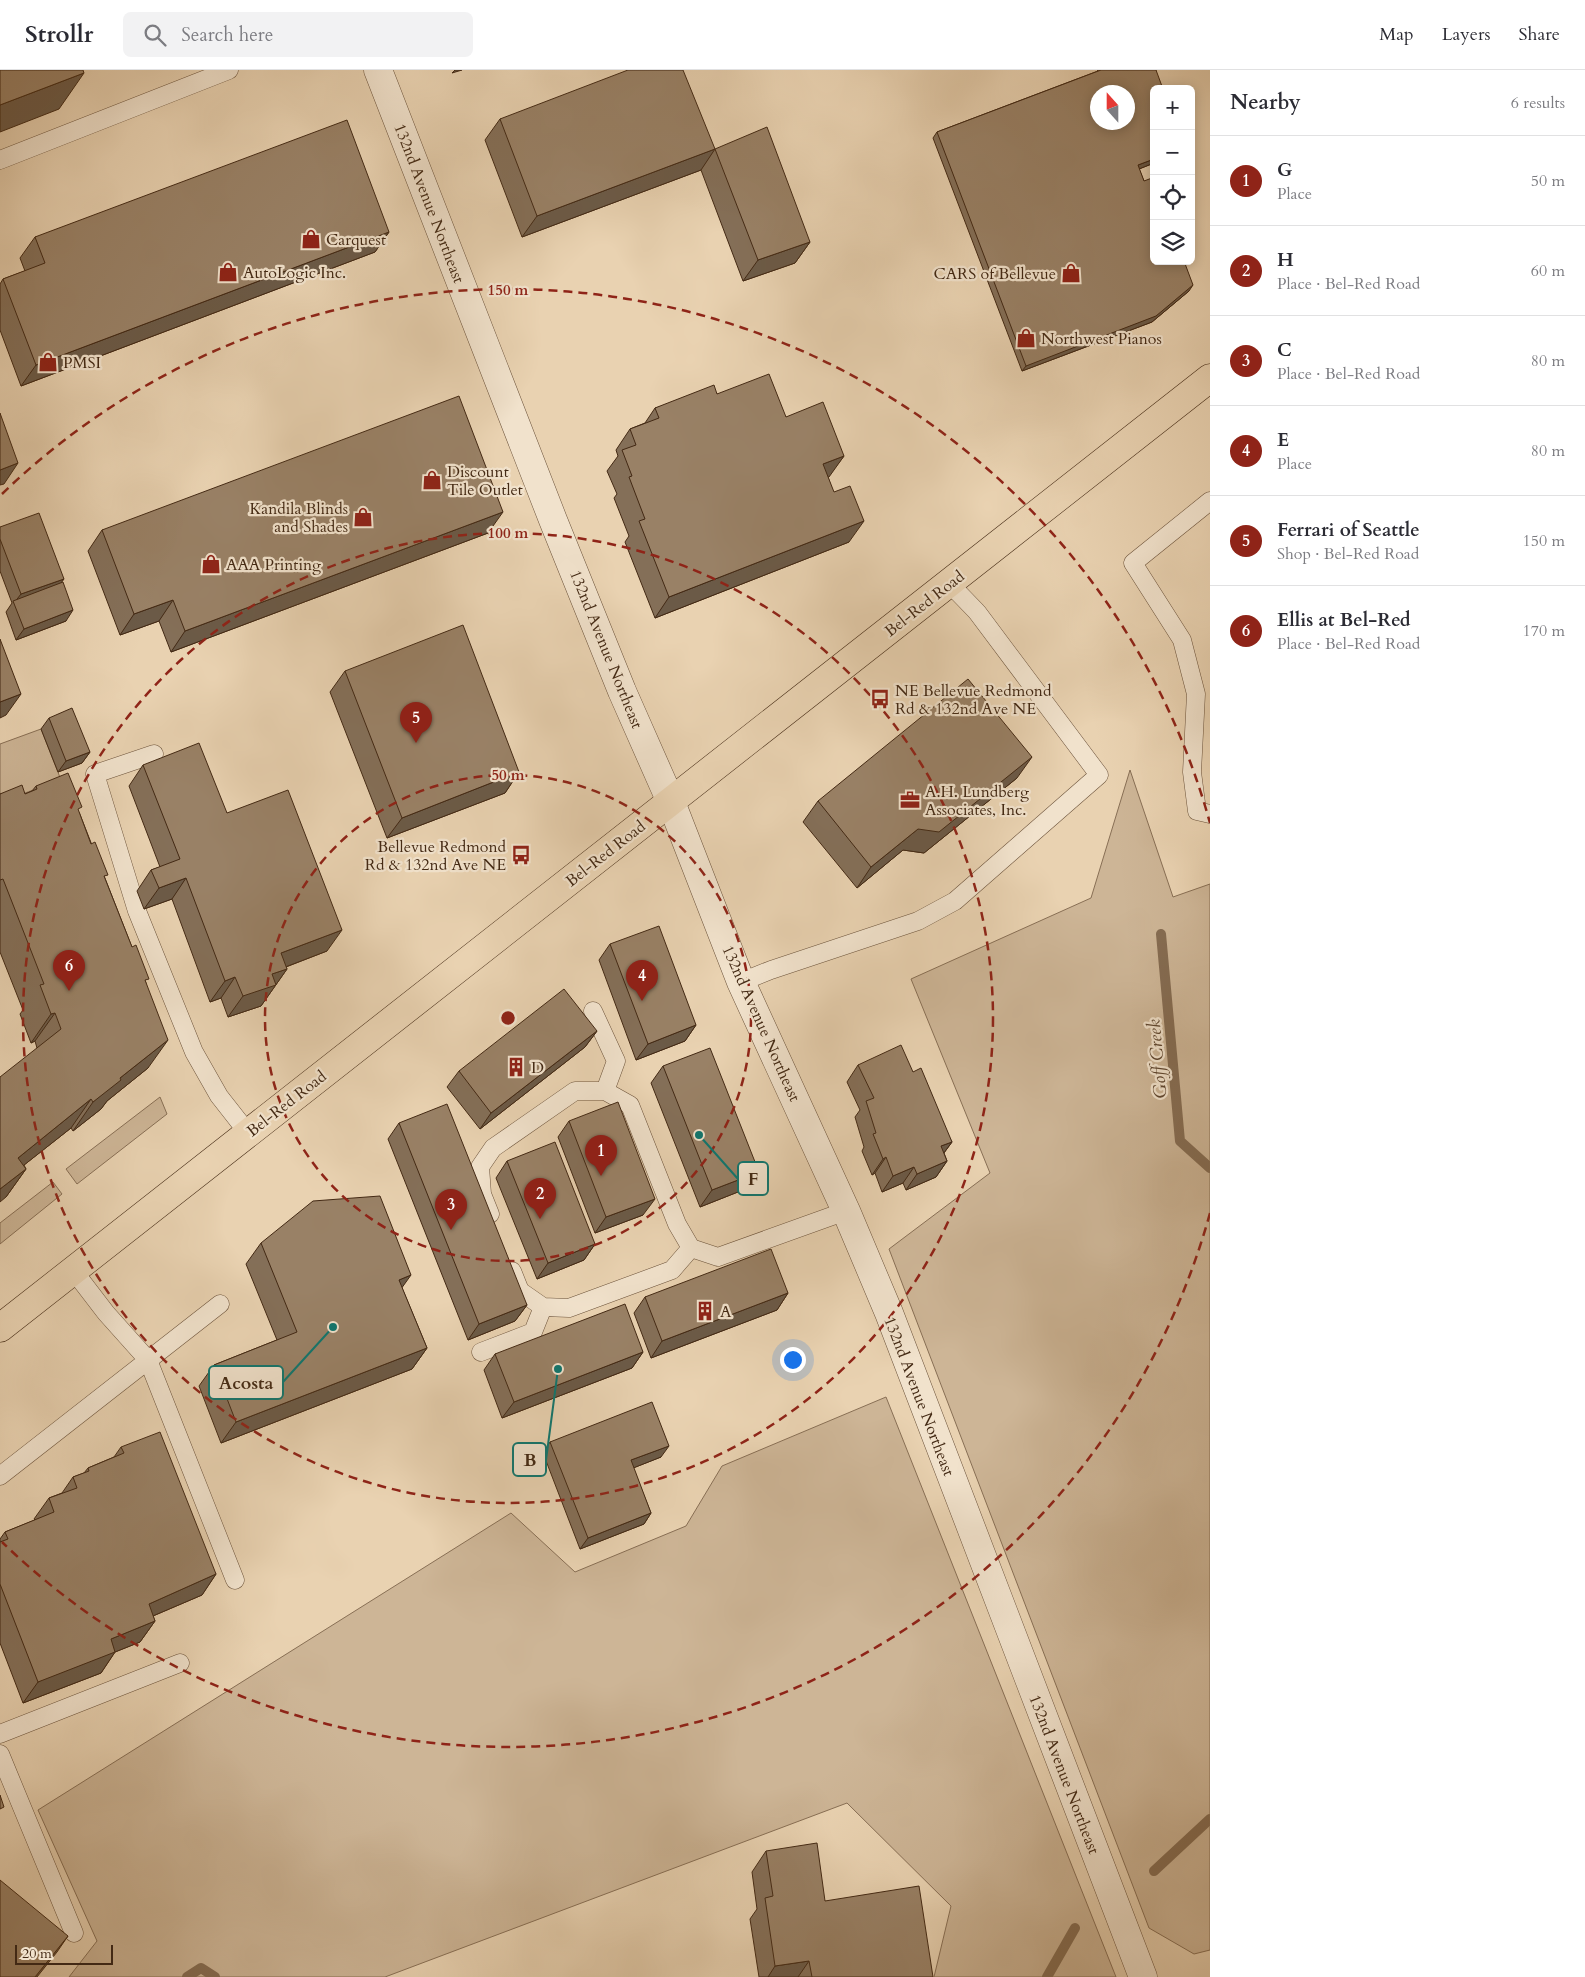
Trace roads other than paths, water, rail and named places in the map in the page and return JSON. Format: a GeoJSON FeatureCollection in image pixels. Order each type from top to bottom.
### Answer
{"type":"FeatureCollection","features":[{"type":"Feature","properties":{"kind":"main road","name":"Bel-Red Road"},"geometry":{"type":"LineString","coordinates":[[0,1328],[1210,378]]}},
{"type":"Feature","properties":{"kind":"street","name":"132nd Avenue Northeast"},"geometry":{"type":"LineString","coordinates":[[378,70],[622,691],[671,802],[741,982],[846,1211],[889,1313],[1143,1977]]}},
{"type":"Feature","properties":{"kind":"lane"},"geometry":{"type":"LineString","coordinates":[[0,160],[228,70]]}},
{"type":"Feature","properties":{"kind":"lane"},"geometry":{"type":"LineString","coordinates":[[1210,501],[1134,563],[1182,640],[1196,694],[1192,772],[1197,811],[1210,814]]}},
{"type":"Feature","properties":{"kind":"lane"},"geometry":{"type":"LineString","coordinates":[[741,982],[771,970],[918,921],[955,902],[1099,774],[977,612],[949,583]]}},
{"type":"Feature","properties":{"kind":"lane"},"geometry":{"type":"LineString","coordinates":[[154,754],[95,774],[137,911],[194,1052],[219,1096],[248,1133]]}},
{"type":"Feature","properties":{"kind":"lane"},"geometry":{"type":"LineString","coordinates":[[593,1011],[616,1062],[605,1091]]}},
{"type":"Feature","properties":{"kind":"lane"},"geometry":{"type":"LineString","coordinates":[[496,1230],[482,1194],[480,1167],[493,1148],[575,1090],[605,1091],[630,1106],[677,1224],[691,1248],[718,1258],[846,1211]]}},
{"type":"Feature","properties":{"kind":"lane"},"geometry":{"type":"LineString","coordinates":[[506,1256],[520,1291],[542,1307],[569,1308],[672,1270],[691,1248]]}},
{"type":"Feature","properties":{"kind":"lane"},"geometry":{"type":"LineString","coordinates":[[73,1270],[106,1313],[148,1360],[235,1580]]}},
{"type":"Feature","properties":{"kind":"lane"},"geometry":{"type":"LineString","coordinates":[[0,1476],[220,1304]]}},
{"type":"Feature","properties":{"kind":"lane"},"geometry":{"type":"LineString","coordinates":[[481,1352],[533,1332],[542,1307]]}},
{"type":"Feature","properties":{"kind":"lane"},"geometry":{"type":"LineString","coordinates":[[0,1734],[180,1663]]}},
{"type":"Feature","properties":{"kind":"lane"},"geometry":{"type":"LineString","coordinates":[[0,1754],[74,1933]]}},
{"type":"Feature","properties":{"kind":"waterway","name":"Goff Creek"},"geometry":{"type":"LineString","coordinates":[[1161,934],[1180,1141],[1210,1168]]}},
{"type":"Feature","properties":{"kind":"waterway","name":"Goff Creek"},"geometry":{"type":"LineString","coordinates":[[1154,1871],[1210,1819]]}},
{"type":"Feature","properties":{"kind":"waterway","name":"Goff Creek"},"geometry":{"type":"LineString","coordinates":[[1047,1977],[1075,1928]]}},
{"type":"Feature","properties":{"kind":"waterway","name":"Goff Creek"},"geometry":{"type":"LineString","coordinates":[[187,1977],[201,1968],[215,1977]]}},
{"type":"Feature","properties":{"kind":"place","name":"Carquest"},"geometry":{"type":"Point","coordinates":[311,239]}},
{"type":"Feature","properties":{"kind":"place","name":"AutoLogic Inc."},"geometry":{"type":"Point","coordinates":[228,272]}},
{"type":"Feature","properties":{"kind":"place","name":"CARS of Bellevue"},"geometry":{"type":"Point","coordinates":[1071,273]}},
{"type":"Feature","properties":{"kind":"place","name":"Northwest Pianos"},"geometry":{"type":"Point","coordinates":[1026,338]}},
{"type":"Feature","properties":{"kind":"place","name":"PMSI"},"geometry":{"type":"Point","coordinates":[48,362]}},
{"type":"Feature","properties":{"kind":"place","name":"Discount Tile Outlet"},"geometry":{"type":"Point","coordinates":[432,480]}},
{"type":"Feature","properties":{"kind":"place","name":"Kandila Blinds and Shades"},"geometry":{"type":"Point","coordinates":[363,517]}},
{"type":"Feature","properties":{"kind":"place","name":"AAA Printing"},"geometry":{"type":"Point","coordinates":[211,564]}},
{"type":"Feature","properties":{"kind":"place","name":"NE Bellevue Redmond Rd & 132nd Ave NE"},"geometry":{"type":"Point","coordinates":[880,699]}},
{"type":"Feature","properties":{"kind":"place","name":"Ferrari of Seattle"},"geometry":{"type":"Point","coordinates":[416,743]}},
{"type":"Feature","properties":{"kind":"place","name":"A.H. Lundberg Associates, Inc."},"geometry":{"type":"Point","coordinates":[910,800]}},
{"type":"Feature","properties":{"kind":"place","name":"Bellevue Redmond Rd & 132nd Ave NE"},"geometry":{"type":"Point","coordinates":[521,855]}},
{"type":"Feature","properties":{"kind":"place","name":"Ellis at Bel-Red"},"geometry":{"type":"Point","coordinates":[69,991]}},
{"type":"Feature","properties":{"kind":"place","name":"E"},"geometry":{"type":"Point","coordinates":[642,1001]}},
{"type":"Feature","properties":{"kind":"place","name":"D"},"geometry":{"type":"Point","coordinates":[516,1067]}},
{"type":"Feature","properties":{"kind":"place","name":"F"},"geometry":{"type":"Point","coordinates":[699,1135]}},
{"type":"Feature","properties":{"kind":"place","name":"G"},"geometry":{"type":"Point","coordinates":[601,1176]}},
{"type":"Feature","properties":{"kind":"place","name":"H"},"geometry":{"type":"Point","coordinates":[540,1219]}},
{"type":"Feature","properties":{"kind":"place","name":"C"},"geometry":{"type":"Point","coordinates":[451,1230]}},
{"type":"Feature","properties":{"kind":"place","name":"A"},"geometry":{"type":"Point","coordinates":[705,1311]}},
{"type":"Feature","properties":{"kind":"place","name":"Acosta"},"geometry":{"type":"Point","coordinates":[333,1327]}},
{"type":"Feature","properties":{"kind":"place","name":"B"},"geometry":{"type":"Point","coordinates":[558,1369]}}]}
